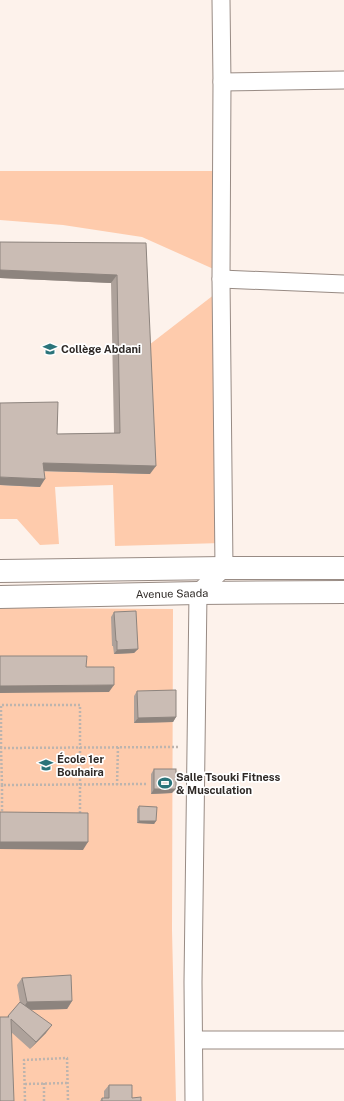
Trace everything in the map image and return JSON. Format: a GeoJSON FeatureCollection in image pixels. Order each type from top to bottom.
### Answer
{"type":"FeatureCollection","features":[{"type":"Feature","properties":{"kind":"street"},"geometry":{"type":"LineString","coordinates":[[194,1101],[193,982],[198,593],[224,568],[221,279],[221,0]]}},
{"type":"Feature","properties":{"kind":"street"},"geometry":{"type":"LineString","coordinates":[[222,82],[344,80]]}},
{"type":"Feature","properties":{"kind":"street"},"geometry":{"type":"LineString","coordinates":[[221,279],[344,284]]}},
{"type":"Feature","properties":{"kind":"street"},"geometry":{"type":"LineString","coordinates":[[0,571],[344,568]]}},
{"type":"Feature","properties":{"kind":"street","name":"Avenue Saada"},"geometry":{"type":"LineString","coordinates":[[0,597],[344,592]]}},
{"type":"Feature","properties":{"kind":"street"},"geometry":{"type":"LineString","coordinates":[[194,1040],[344,1040]]}},
{"type":"Feature","properties":{"kind":"path"},"geometry":{"type":"LineString","coordinates":[[9,813],[2,813],[1,705],[80,705],[80,813],[72,813]]}},
{"type":"Feature","properties":{"kind":"path"},"geometry":{"type":"LineString","coordinates":[[117,784],[118,747]]}},
{"type":"Feature","properties":{"kind":"path"},"geometry":{"type":"LineString","coordinates":[[2,748],[197,747]]}},
{"type":"Feature","properties":{"kind":"path"},"geometry":{"type":"LineString","coordinates":[[2,785],[146,784]]}},
{"type":"Feature","properties":{"kind":"path"},"geometry":{"type":"LineString","coordinates":[[25,1101],[24,1060],[67,1058],[68,1101]]}},
{"type":"Feature","properties":{"kind":"path"},"geometry":{"type":"LineString","coordinates":[[44,1083],[44,1101]]}},
{"type":"Feature","properties":{"kind":"path"},"geometry":{"type":"LineString","coordinates":[[24,1084],[68,1083]]}},
{"type":"Feature","properties":{"kind":"shaded area"},"geometry":{"type":"Polygon","coordinates":[[[0,171],[218,171],[218,271],[142,237],[63,225],[0,220],[0,171]]]}},
{"type":"Feature","properties":{"kind":"shaded area"},"geometry":{"type":"Polygon","coordinates":[[[215,294],[222,543],[115,546],[113,485],[55,487],[59,544],[40,545],[17,519],[0,519],[0,485],[40,487],[37,471],[150,474],[149,345],[215,294]]]}},
{"type":"Feature","properties":{"kind":"shaded area"},"geometry":{"type":"Polygon","coordinates":[[[0,608],[173,609],[172,930],[176,1101],[0,1101],[0,608]]]}},
{"type":"Feature","properties":{"kind":"building"},"geometry":{"type":"Polygon","coordinates":[[[0,242],[146,243],[156,466],[43,463],[45,479],[0,477],[0,403],[58,402],[57,434],[120,433],[117,275],[0,270],[0,242]]]}},
{"type":"Feature","properties":{"kind":"building"},"geometry":{"type":"Polygon","coordinates":[[[136,611],[138,649],[117,650],[114,612],[136,611]]]}},
{"type":"Feature","properties":{"kind":"building"},"geometry":{"type":"Polygon","coordinates":[[[0,656],[87,656],[86,667],[114,667],[114,685],[0,686],[0,656]]]}},
{"type":"Feature","properties":{"kind":"building"},"geometry":{"type":"Polygon","coordinates":[[[176,690],[176,717],[138,718],[137,691],[176,690]]]}},
{"type":"Feature","properties":{"kind":"building"},"geometry":{"type":"Polygon","coordinates":[[[154,769],[176,769],[176,789],[154,789],[154,769]]]}},
{"type":"Feature","properties":{"kind":"building"},"geometry":{"type":"Polygon","coordinates":[[[139,806],[157,807],[156,821],[139,821],[139,806]]]}},
{"type":"Feature","properties":{"kind":"building"},"geometry":{"type":"Polygon","coordinates":[[[0,812],[88,813],[88,842],[0,842],[0,812]]]}},
{"type":"Feature","properties":{"kind":"building"},"geometry":{"type":"Polygon","coordinates":[[[71,975],[72,1001],[27,1002],[22,978],[71,975]]]}},
{"type":"Feature","properties":{"kind":"building"},"geometry":{"type":"Polygon","coordinates":[[[20,1002],[52,1025],[36,1042],[11,1019],[14,1101],[0,1101],[0,1017],[9,1017],[8,1016],[20,1002]]]}},
{"type":"Feature","properties":{"kind":"building"},"geometry":{"type":"Polygon","coordinates":[[[109,1085],[132,1085],[132,1098],[141,1097],[141,1101],[102,1101],[102,1098],[109,1098],[109,1085]]]}},
{"type":"Feature","properties":{"kind":"place","name":"Collège Abdani"},"geometry":{"type":"Point","coordinates":[50,349]}},
{"type":"Feature","properties":{"kind":"place","name":"École 1er Bouhaira"},"geometry":{"type":"Point","coordinates":[46,765]}},
{"type":"Feature","properties":{"kind":"place","name":"Salle Tsouki Fitness & Musculation"},"geometry":{"type":"Point","coordinates":[165,783]}}]}
